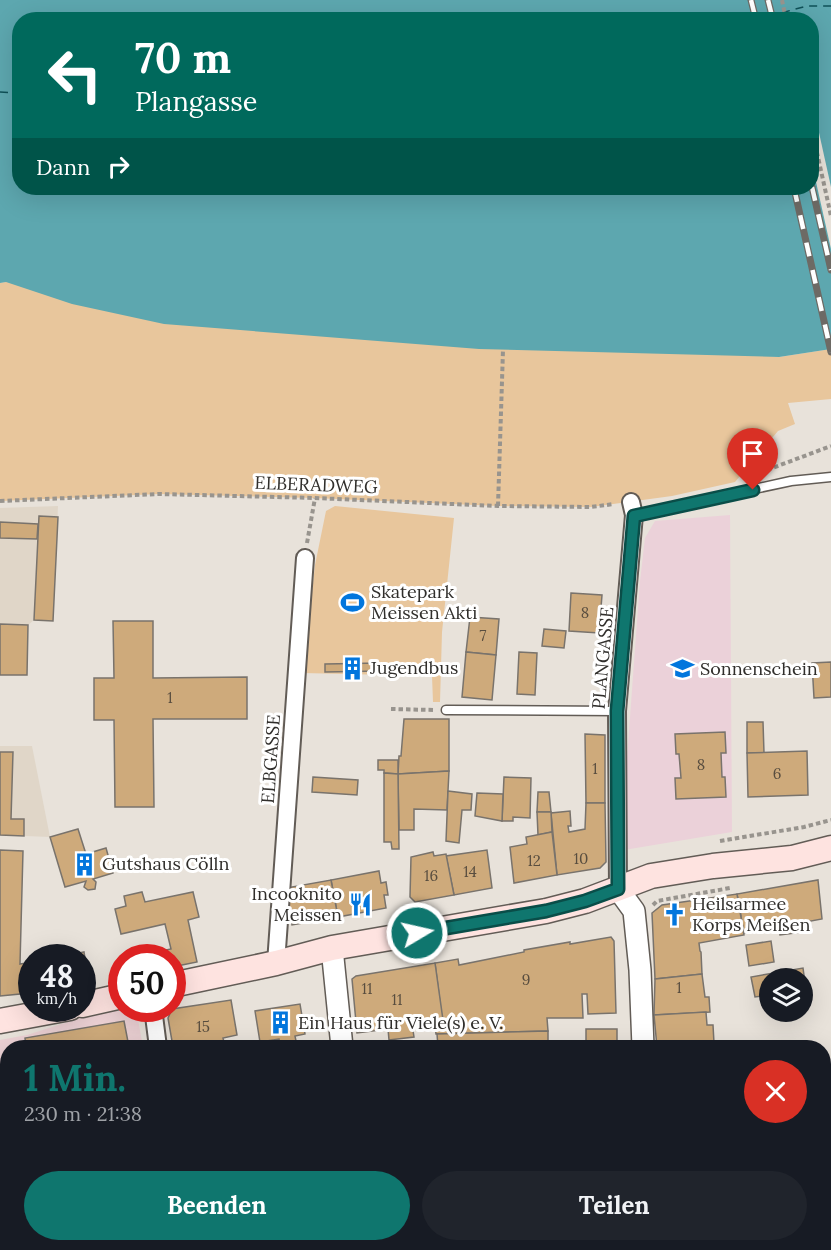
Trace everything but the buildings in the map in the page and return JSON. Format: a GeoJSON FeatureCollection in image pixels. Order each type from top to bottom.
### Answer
{"type":"FeatureCollection","features":[{"type":"Feature","properties":{"kind":"main road"},"geometry":{"type":"LineString","coordinates":[[186,982],[276,963],[332,948],[546,911],[585,901],[651,876],[713,866],[792,858],[831,848]]}},
{"type":"Feature","properties":{"kind":"main road"},"geometry":{"type":"LineString","coordinates":[[0,1021],[18,1018]]}},
{"type":"Feature","properties":{"kind":"street","name":"PLANGASSE"},"geometry":{"type":"LineString","coordinates":[[618,889],[617,711],[632,509]]}},
{"type":"Feature","properties":{"kind":"street","name":"ELBGASSE"},"geometry":{"type":"LineString","coordinates":[[276,963],[305,558]]}},
{"type":"Feature","properties":{"kind":"street"},"geometry":{"type":"LineString","coordinates":[[618,889],[634,911],[640,970],[643,1040]]}},
{"type":"Feature","properties":{"kind":"street"},"geometry":{"type":"LineString","coordinates":[[332,948],[341,1040]]}},
{"type":"Feature","properties":{"kind":"street"},"geometry":{"type":"LineString","coordinates":[[155,1022],[157,1040]]}},
{"type":"Feature","properties":{"kind":"lane"},"geometry":{"type":"LineString","coordinates":[[632,509],[791,481],[831,477]]}},
{"type":"Feature","properties":{"kind":"lane"},"geometry":{"type":"LineString","coordinates":[[446,710],[617,711]]}},
{"type":"Feature","properties":{"kind":"path"},"geometry":{"type":"LineString","coordinates":[[819,162],[831,216]]}},
{"type":"Feature","properties":{"kind":"path"},"geometry":{"type":"LineString","coordinates":[[498,506],[503,350]]}},
{"type":"Feature","properties":{"kind":"path"},"geometry":{"type":"LineString","coordinates":[[822,449],[831,446]]}},
{"type":"Feature","properties":{"kind":"path","name":"ELBERADWEG"},"geometry":{"type":"LineString","coordinates":[[0,501],[159,494],[632,509]]}},
{"type":"Feature","properties":{"kind":"path"},"geometry":{"type":"LineString","coordinates":[[305,558],[315,498]]}},
{"type":"Feature","properties":{"kind":"path"},"geometry":{"type":"LineString","coordinates":[[391,709],[446,710]]}},
{"type":"Feature","properties":{"kind":"path"},"geometry":{"type":"LineString","coordinates":[[634,911],[650,909],[657,901],[738,887]]}},
{"type":"Feature","properties":{"kind":"shaded area"},"geometry":{"type":"Polygon","coordinates":[[[0,283],[779,357],[831,349],[831,399],[788,403],[795,424],[778,431],[735,482],[672,496],[591,507],[159,494],[0,501],[0,283]]]}},
{"type":"Feature","properties":{"kind":"shaded area"},"geometry":{"type":"Polygon","coordinates":[[[58,506],[53,621],[34,620],[28,625],[0,624],[0,508],[58,506]]]}},
{"type":"Feature","properties":{"kind":"shaded area"},"geometry":{"type":"Polygon","coordinates":[[[335,506],[454,518],[442,632],[440,702],[433,702],[432,676],[302,673],[315,565],[326,511],[335,506]]]}},
{"type":"Feature","properties":{"kind":"shaded area","name":"Sonnenschein"},"geometry":{"type":"Polygon","coordinates":[[[730,515],[732,832],[624,850],[627,758],[645,538],[655,521],[730,515]]]}},
{"type":"Feature","properties":{"kind":"shaded area"},"geometry":{"type":"Polygon","coordinates":[[[0,746],[32,746],[50,837],[0,835],[0,746]]]}},
{"type":"Feature","properties":{"kind":"shaded area"},"geometry":{"type":"Polygon","coordinates":[[[108,1009],[108,1022],[139,1022],[142,1040],[0,1040],[27,1035],[68,1022],[96,1022],[96,1013],[108,1009]]]}},
{"type":"Feature","properties":{"kind":"water"},"geometry":{"type":"Polygon","coordinates":[[[0,0],[831,0],[831,349],[779,357],[479,349],[164,324],[72,304],[6,282],[0,283],[0,0]]]}},
{"type":"Feature","properties":{"kind":"pier"},"geometry":{"type":"Polygon","coordinates":[[[819,133],[831,187],[831,249],[819,195],[819,133]]]}},
{"type":"Feature","properties":{"kind":"ferry route"},"geometry":{"type":"LineString","coordinates":[[785,12],[807,6],[831,6]]}},
{"type":"Feature","properties":{"kind":"ferry route"},"geometry":{"type":"LineString","coordinates":[[0,92],[12,93]]}},
{"type":"Feature","properties":{"kind":"railway"},"geometry":{"type":"LineString","coordinates":[[751,0],[754,12]]}},
{"type":"Feature","properties":{"kind":"railway"},"geometry":{"type":"LineString","coordinates":[[768,0],[771,12]]}},
{"type":"Feature","properties":{"kind":"railway"},"geometry":{"type":"LineString","coordinates":[[796,195],[831,352]]}},
{"type":"Feature","properties":{"kind":"railway"},"geometry":{"type":"LineString","coordinates":[[814,195],[831,270]]}},
{"type":"Feature","properties":{"kind":"place","name":"Skatepark Meissen Akti"},"geometry":{"type":"Point","coordinates":[353,602]}},
{"type":"Feature","properties":{"kind":"place","name":"Jugendbus"},"geometry":{"type":"Point","coordinates":[352,668]}},
{"type":"Feature","properties":{"kind":"place","name":"Sonnenschein"},"geometry":{"type":"Point","coordinates":[682,669]}},
{"type":"Feature","properties":{"kind":"place","name":"Gutshaus Cölln"},"geometry":{"type":"Point","coordinates":[84,864]}},
{"type":"Feature","properties":{"kind":"place","name":"Incooknito Meissen"},"geometry":{"type":"Point","coordinates":[360,904]}},
{"type":"Feature","properties":{"kind":"place","name":"Heilsarmee Korps Meißen"},"geometry":{"type":"Point","coordinates":[674,914]}},
{"type":"Feature","properties":{"kind":"place","name":"Ein Haus für Viele(s) e. V."},"geometry":{"type":"Point","coordinates":[280,1023]}},
{"type":"Feature","properties":{"kind":"route"},"geometry":{"type":"LineString","coordinates":[[417,933],[546,911],[585,901],[618,889],[617,711],[634,516],[753,490]]}}]}
